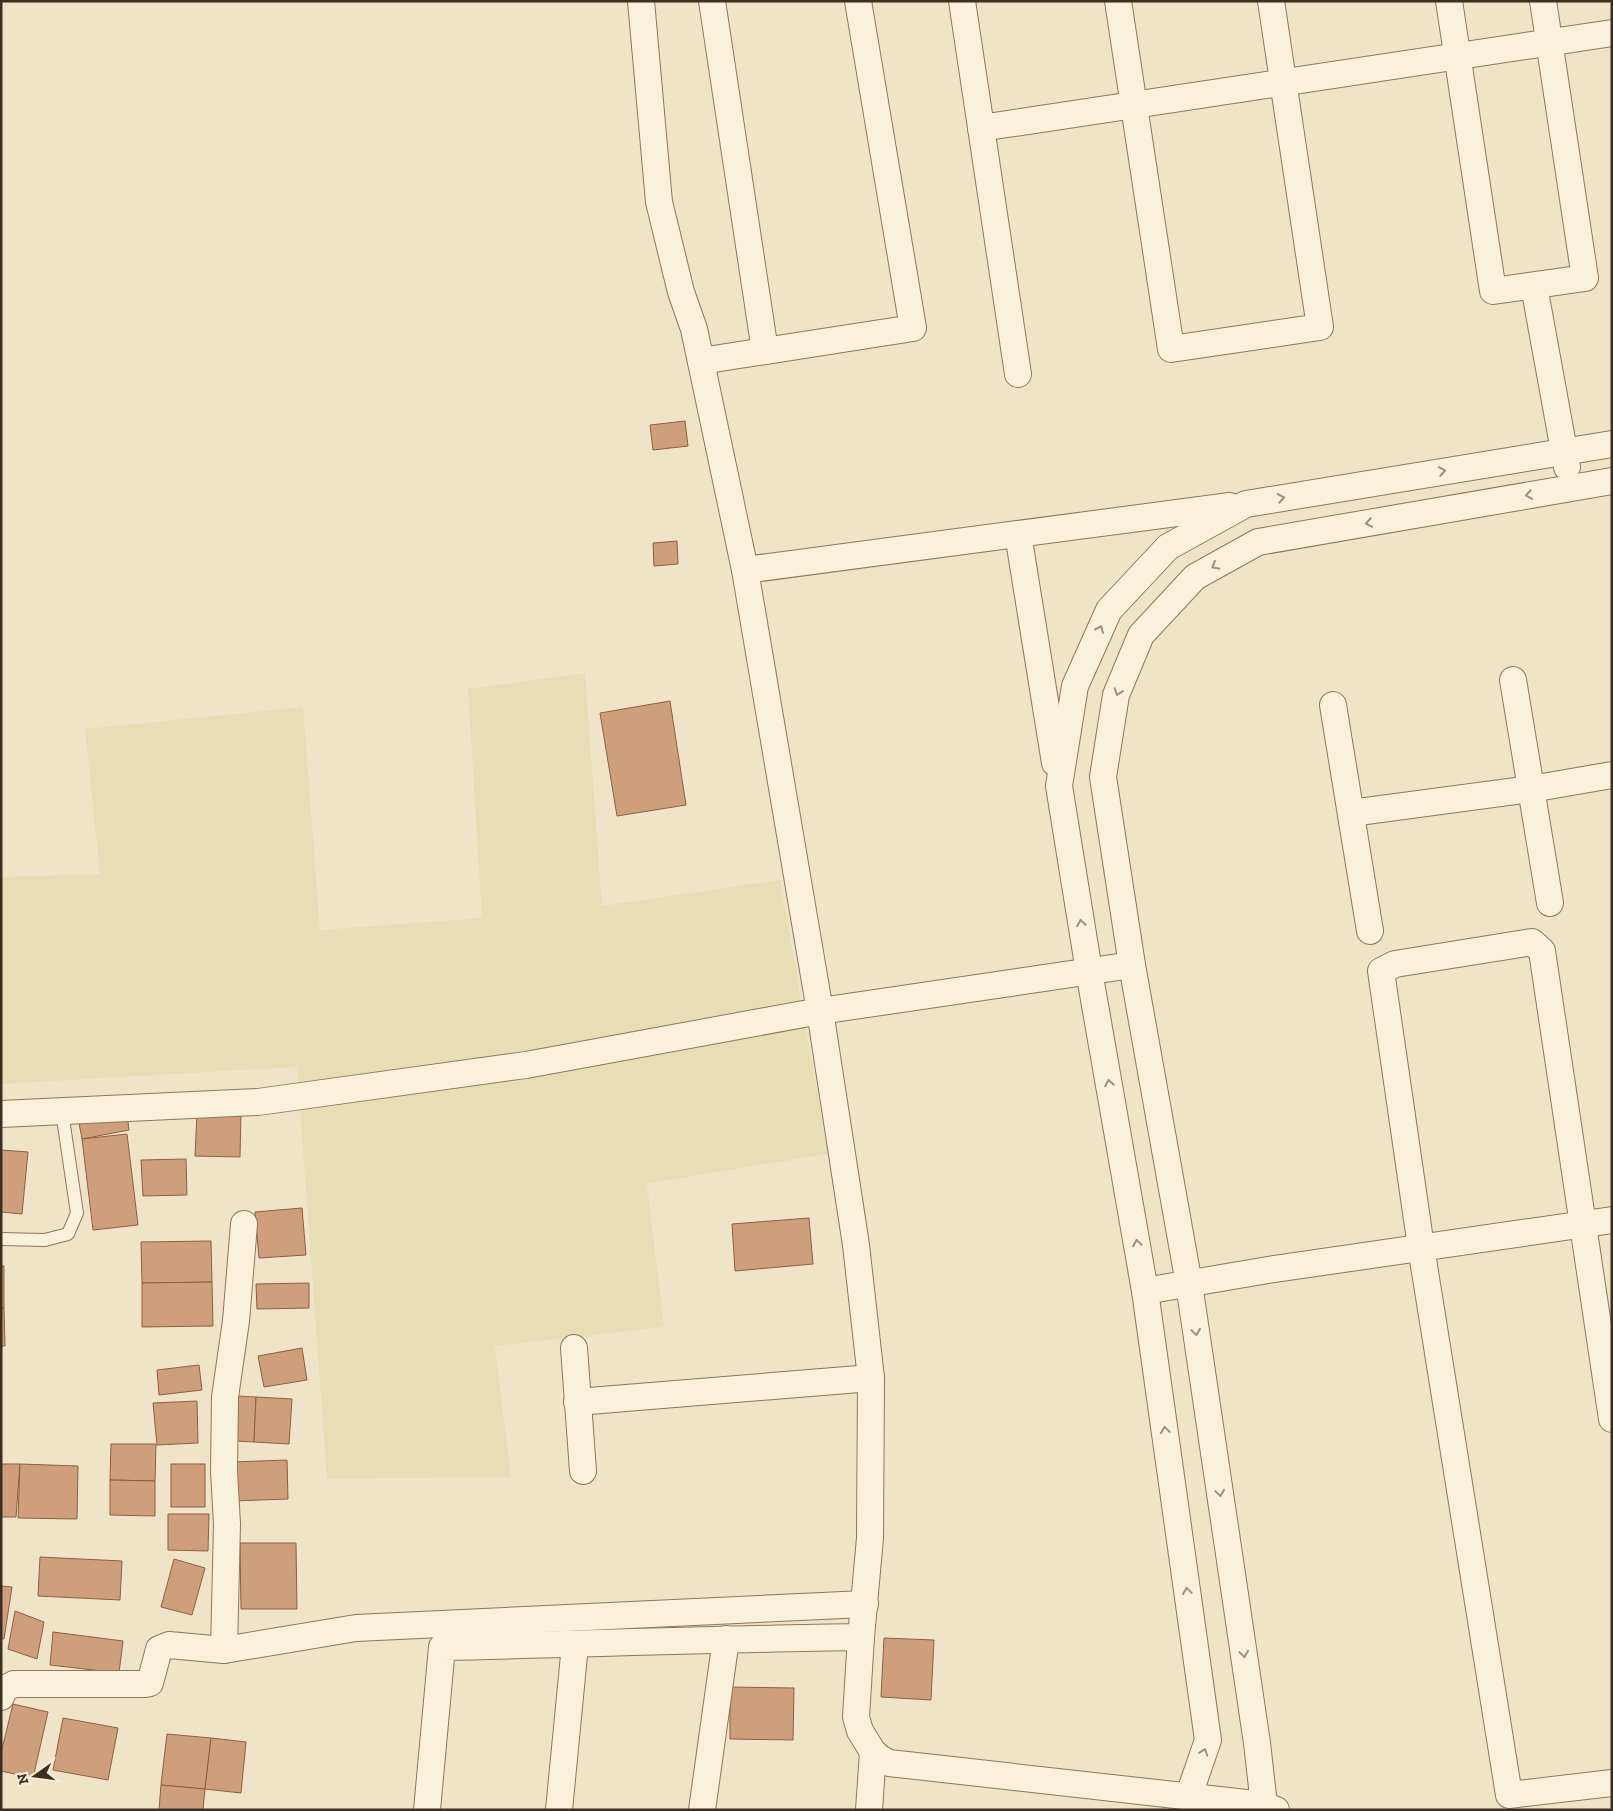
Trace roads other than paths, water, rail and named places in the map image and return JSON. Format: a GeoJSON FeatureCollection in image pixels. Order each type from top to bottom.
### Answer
{"type":"FeatureCollection","features":[{"type":"Feature","properties":{"kind":"street"},"geometry":{"type":"LineString","coordinates":[[641,1],[659,202],[681,292],[694,329],[745,570],[820,1011],[856,1245],[871,1378],[870,1538],[856,1717],[860,1731],[873,1752],[889,1763],[1270,1808],[1256,1734],[1189,1284],[1132,964],[1103,778],[1116,695],[1141,635],[1195,577],[1258,542],[1612,481]]}},
{"type":"Feature","properties":{"kind":"street"},"geometry":{"type":"LineString","coordinates":[[712,1],[765,351]]}},
{"type":"Feature","properties":{"kind":"street"},"geometry":{"type":"LineString","coordinates":[[701,361],[913,328],[858,1]]}},
{"type":"Feature","properties":{"kind":"street"},"geometry":{"type":"LineString","coordinates":[[962,1],[1018,374]]}},
{"type":"Feature","properties":{"kind":"street"},"geometry":{"type":"LineString","coordinates":[[1118,1],[1171,349],[1320,326],[1271,1]]}},
{"type":"Feature","properties":{"kind":"street"},"geometry":{"type":"LineString","coordinates":[[1449,1],[1493,291],[1584,278],[1543,1]]}},
{"type":"Feature","properties":{"kind":"street"},"geometry":{"type":"LineString","coordinates":[[981,128],[1612,33]]}},
{"type":"Feature","properties":{"kind":"street"},"geometry":{"type":"LineString","coordinates":[[1534,286],[1570,488]]}},
{"type":"Feature","properties":{"kind":"street"},"geometry":{"type":"LineString","coordinates":[[745,570],[1246,504],[1564,450],[1612,444]]}},
{"type":"Feature","properties":{"kind":"street"},"geometry":{"type":"LineString","coordinates":[[1059,786],[1075,686],[1109,610],[1168,547],[1246,504]]}},
{"type":"Feature","properties":{"kind":"street"},"geometry":{"type":"LineString","coordinates":[[1018,534],[1089,971],[1145,1292],[1208,1740],[1188,1798]]}},
{"type":"Feature","properties":{"kind":"street"},"geometry":{"type":"LineString","coordinates":[[1513,680],[1550,903]]}},
{"type":"Feature","properties":{"kind":"street"},"geometry":{"type":"LineString","coordinates":[[1333,705],[1370,931]]}},
{"type":"Feature","properties":{"kind":"street"},"geometry":{"type":"LineString","coordinates":[[1351,813],[1531,789],[1612,775]]}},
{"type":"Feature","properties":{"kind":"street"},"geometry":{"type":"LineString","coordinates":[[1612,1419],[1542,951],[1532,942],[1395,964],[1380,971],[1421,1247],[1508,1795],[1612,1783]]}},
{"type":"Feature","properties":{"kind":"street"},"geometry":{"type":"LineString","coordinates":[[1,1114],[258,1102],[526,1065],[820,1011],[1132,964]]}},
{"type":"Feature","properties":{"kind":"street"},"geometry":{"type":"LineString","coordinates":[[1145,1292],[1421,1247],[1612,1220]]}},
{"type":"Feature","properties":{"kind":"street"},"geometry":{"type":"LineString","coordinates":[[224,1650],[227,1524],[224,1472],[225,1397],[236,1321],[244,1224]]}},
{"type":"Feature","properties":{"kind":"street"},"geometry":{"type":"LineString","coordinates":[[574,1348],[583,1471]]}},
{"type":"Feature","properties":{"kind":"street"},"geometry":{"type":"LineString","coordinates":[[578,1402],[871,1378]]}},
{"type":"Feature","properties":{"kind":"street"},"geometry":{"type":"LineString","coordinates":[[1,1697],[4,1689],[14,1684],[150,1683],[159,1649],[169,1645],[224,1650],[356,1628],[865,1604]]}},
{"type":"Feature","properties":{"kind":"street"},"geometry":{"type":"LineString","coordinates":[[427,1810],[442,1647],[861,1637]]}},
{"type":"Feature","properties":{"kind":"street"},"geometry":{"type":"LineString","coordinates":[[702,1810],[726,1639]]}},
{"type":"Feature","properties":{"kind":"street"},"geometry":{"type":"LineString","coordinates":[[559,1810],[575,1645]]}},
{"type":"Feature","properties":{"kind":"street"},"geometry":{"type":"LineString","coordinates":[[869,1810],[873,1752]]}},
{"type":"Feature","properties":{"kind":"lane"},"geometry":{"type":"LineString","coordinates":[[1,1240],[45,1240],[68,1234],[77,1213],[62,1112]]}}]}
